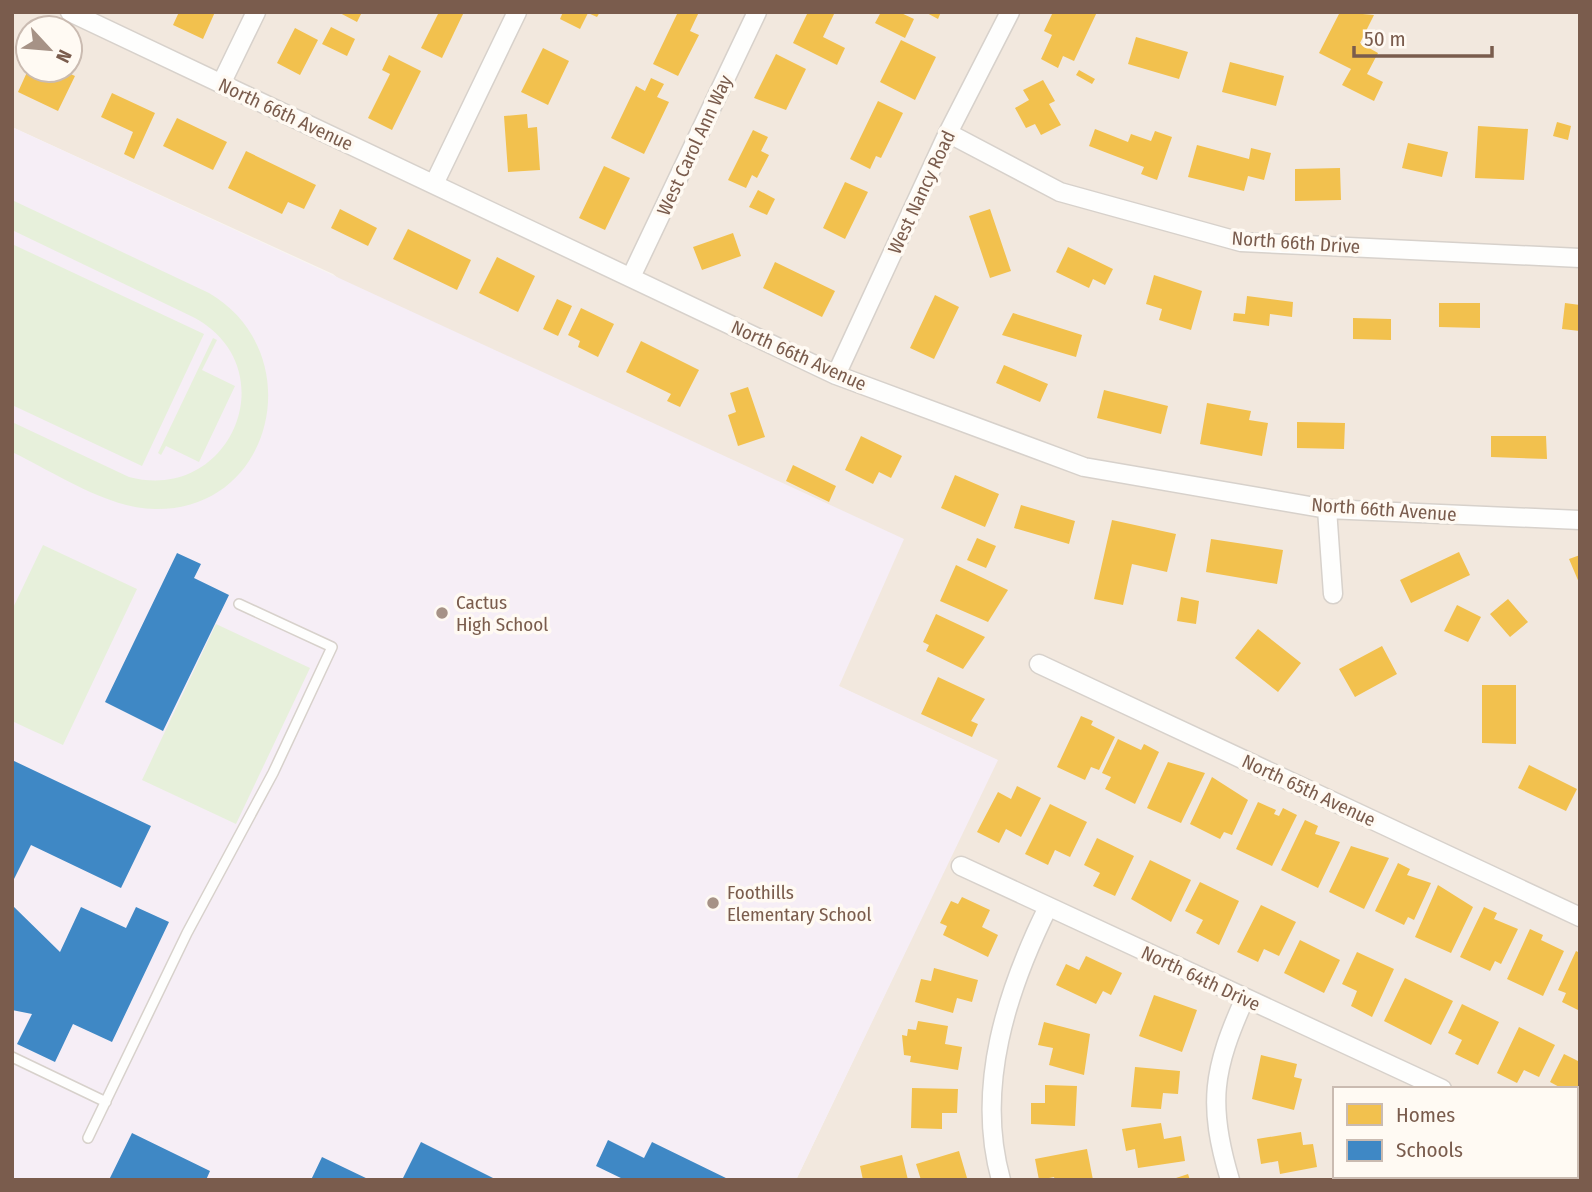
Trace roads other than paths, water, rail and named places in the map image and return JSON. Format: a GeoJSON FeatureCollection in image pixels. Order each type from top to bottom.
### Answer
{"type":"FeatureCollection","features":[{"type":"Feature","properties":{"kind":"street","name":"North 66th Avenue"},"geometry":{"type":"LineString","coordinates":[[70,12],[836,375],[1084,467],[1328,509],[1580,520]]}},
{"type":"Feature","properties":{"kind":"street"},"geometry":{"type":"LineString","coordinates":[[221,83],[256,12]]}},
{"type":"Feature","properties":{"kind":"street"},"geometry":{"type":"LineString","coordinates":[[434,184],[517,12]]}},
{"type":"Feature","properties":{"kind":"street","name":"West Carol Ann Way"},"geometry":{"type":"LineString","coordinates":[[631,277],[757,12]]}},
{"type":"Feature","properties":{"kind":"street","name":"West Nancy Road"},"geometry":{"type":"LineString","coordinates":[[836,375],[948,133],[1010,12]]}},
{"type":"Feature","properties":{"kind":"street","name":"North 66th Drive"},"geometry":{"type":"LineString","coordinates":[[948,133],[1060,192],[1241,242],[1580,258]]}},
{"type":"Feature","properties":{"kind":"street"},"geometry":{"type":"LineString","coordinates":[[1328,509],[1333,594]]}},
{"type":"Feature","properties":{"kind":"street","name":"North 65th Avenue"},"geometry":{"type":"LineString","coordinates":[[1039,664],[1580,917]]}},
{"type":"Feature","properties":{"kind":"street","name":"North 64th Drive"},"geometry":{"type":"LineString","coordinates":[[961,866],[1437,1087]]}},
{"type":"Feature","properties":{"kind":"street"},"geometry":{"type":"LineString","coordinates":[[1001,1180],[993,1116],[999,1033],[1012,987],[1048,907]]}},
{"type":"Feature","properties":{"kind":"street"},"geometry":{"type":"LineString","coordinates":[[1230,1180],[1214,1094],[1219,1062],[1245,998]]}},
{"type":"Feature","properties":{"kind":"lane"},"geometry":{"type":"LineString","coordinates":[[88,1138],[187,933],[272,773],[332,647],[239,604]]}},
{"type":"Feature","properties":{"kind":"lane"},"geometry":{"type":"LineString","coordinates":[[12,1057],[106,1102]]}},
{"type":"Feature","properties":{"kind":"place","name":"Cactus High School"},"geometry":{"type":"Point","coordinates":[442,613]}},
{"type":"Feature","properties":{"kind":"place","name":"Foothills Elementary School"},"geometry":{"type":"Point","coordinates":[713,903]}}]}
